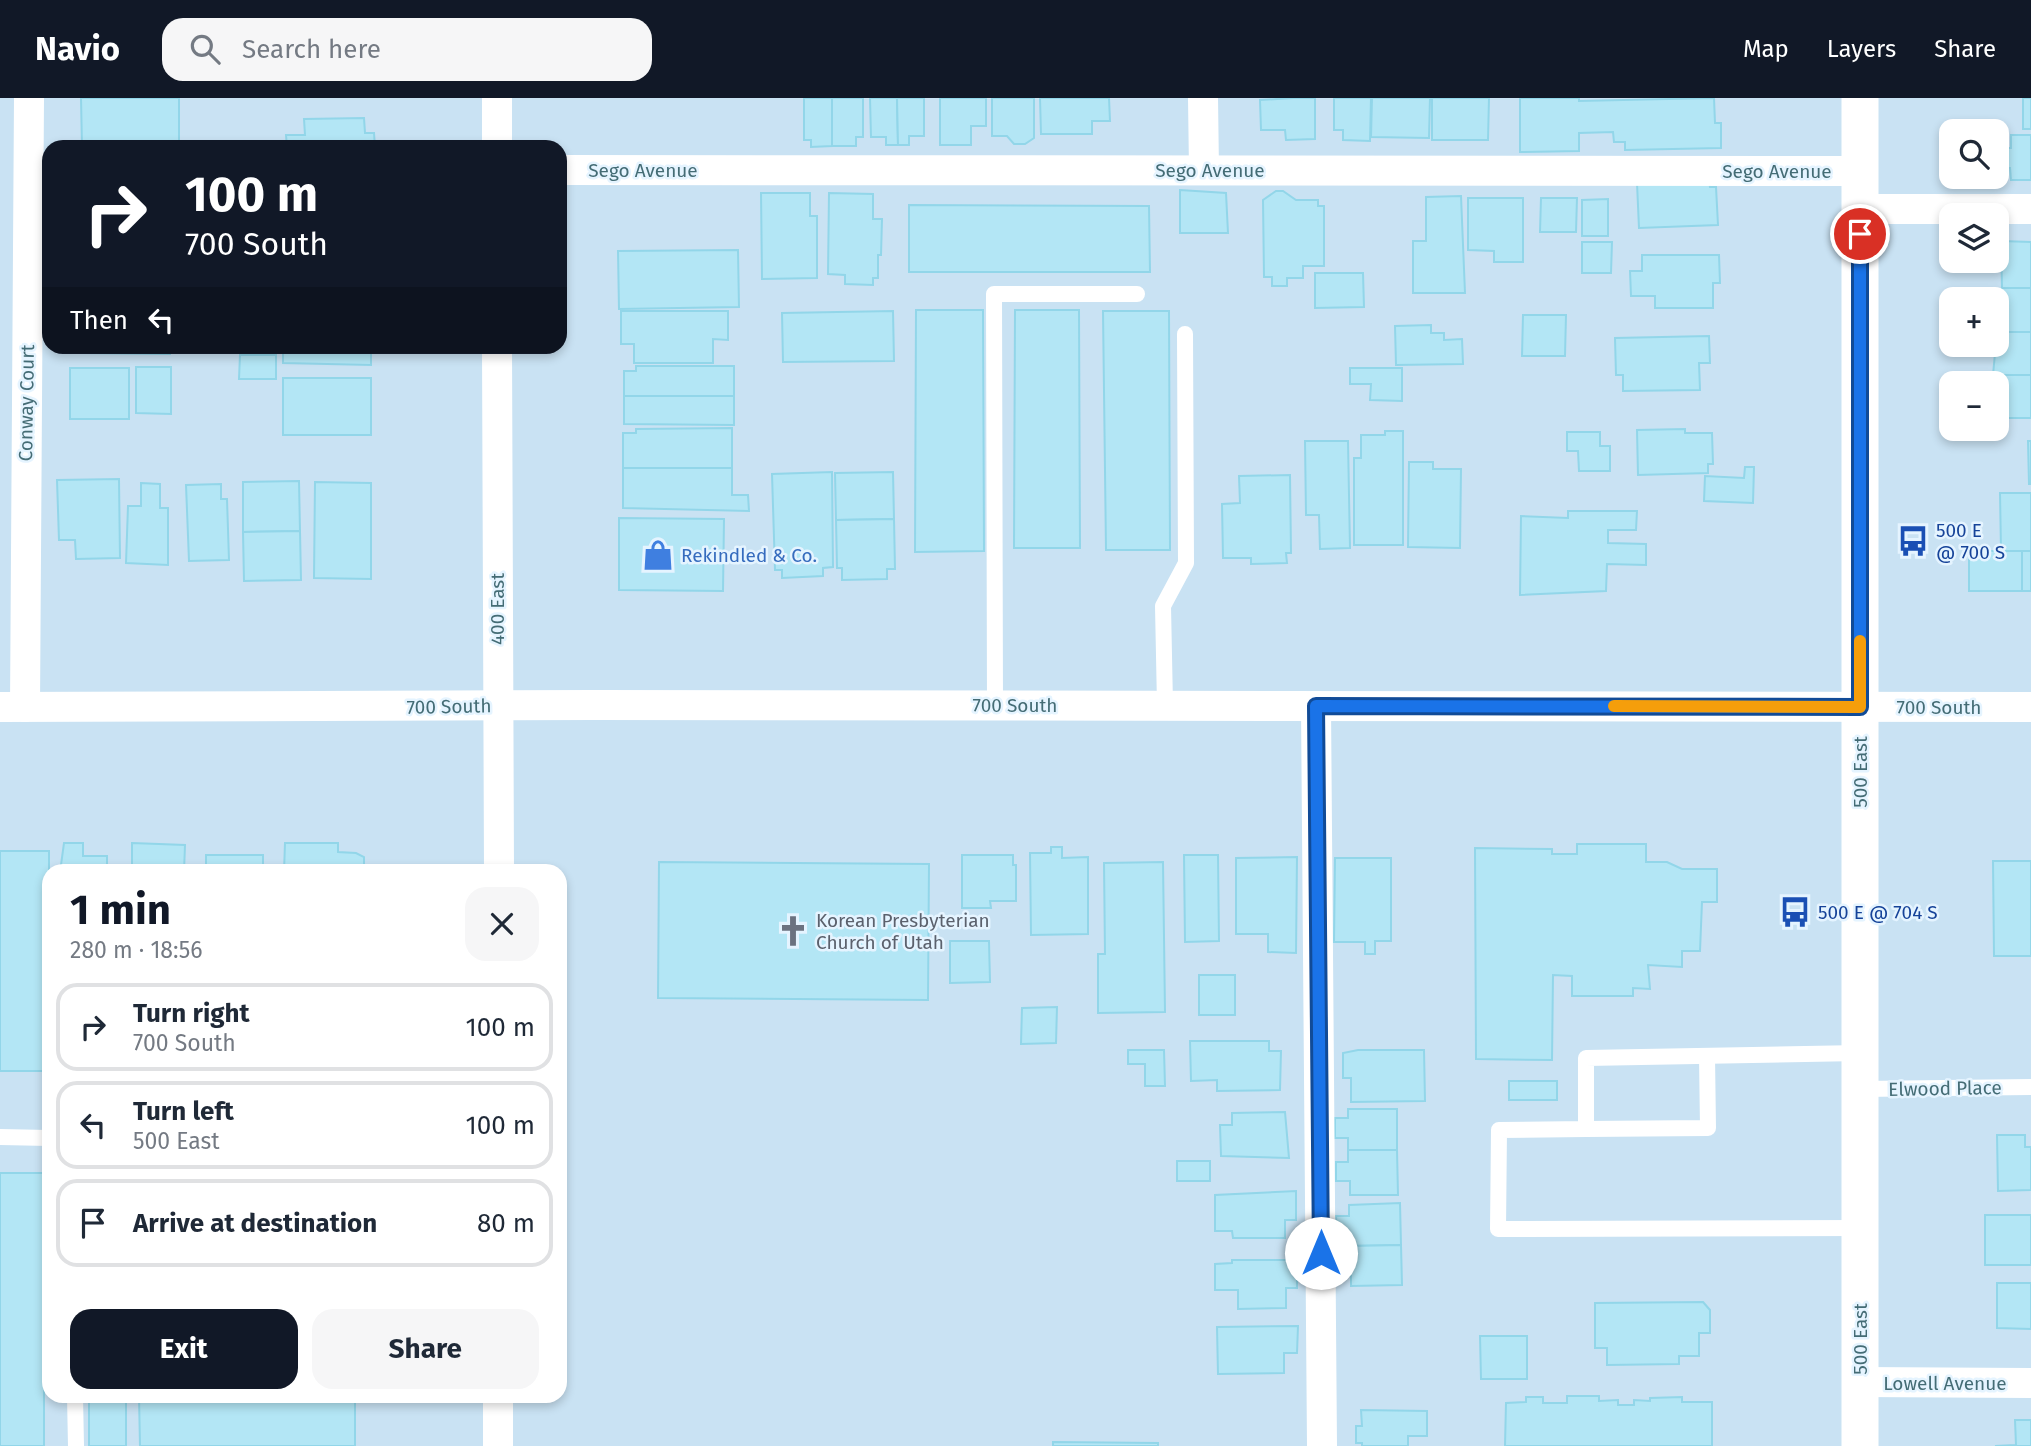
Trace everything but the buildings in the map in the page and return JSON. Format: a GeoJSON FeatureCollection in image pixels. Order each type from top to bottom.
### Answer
{"type":"FeatureCollection","features":[{"type":"Feature","properties":{"kind":"street","name":"Conway Court"},"geometry":{"type":"LineString","coordinates":[[12,707],[29,98]]}},
{"type":"Feature","properties":{"kind":"street"},"geometry":{"type":"LineString","coordinates":[[497,98],[497,140]]}},
{"type":"Feature","properties":{"kind":"street"},"geometry":{"type":"LineString","coordinates":[[1203,98],[1204,170]]}},
{"type":"Feature","properties":{"kind":"street","name":"500 East"},"geometry":{"type":"LineString","coordinates":[[1860,98],[1860,1446]]}},
{"type":"Feature","properties":{"kind":"street","name":"Sego Avenue"},"geometry":{"type":"LineString","coordinates":[[567,170],[1860,171]]}},
{"type":"Feature","properties":{"kind":"street"},"geometry":{"type":"LineString","coordinates":[[1860,209],[2031,209]]}},
{"type":"Feature","properties":{"kind":"street","name":"400 East"},"geometry":{"type":"LineString","coordinates":[[497,354],[499,864]]}},
{"type":"Feature","properties":{"kind":"street"},"geometry":{"type":"LineString","coordinates":[[1316,706],[1322,1446]]}},
{"type":"Feature","properties":{"kind":"street","name":"700 South"},"geometry":{"type":"LineString","coordinates":[[12,707],[2031,707]]}},
{"type":"Feature","properties":{"kind":"street","name":"Lowell Avenue"},"geometry":{"type":"LineString","coordinates":[[1860,1382],[2031,1383]]}},
{"type":"Feature","properties":{"kind":"street"},"geometry":{"type":"LineString","coordinates":[[498,1403],[498,1446]]}},
{"type":"Feature","properties":{"kind":"lane"},"geometry":{"type":"LineString","coordinates":[[995,705],[994,294],[1137,294]]}},
{"type":"Feature","properties":{"kind":"lane"},"geometry":{"type":"LineString","coordinates":[[1165,705],[1163,606],[1186,563],[1185,334]]}},
{"type":"Feature","properties":{"kind":"lane"},"geometry":{"type":"LineString","coordinates":[[1707,1056],[1708,1128],[1499,1130],[1498,1229],[1860,1228]]}},
{"type":"Feature","properties":{"kind":"lane","name":"Elwood Place"},"geometry":{"type":"LineString","coordinates":[[1586,1129],[1586,1058],[1707,1056],[2031,1087]]}},
{"type":"Feature","properties":{"kind":"lane"},"geometry":{"type":"LineString","coordinates":[[0,1137],[42,1138]]}},
{"type":"Feature","properties":{"kind":"lane"},"geometry":{"type":"LineString","coordinates":[[75,1403],[76,1446]]}},
{"type":"Feature","properties":{"kind":"shaded area"},"geometry":{"type":"Polygon","coordinates":[[[0,98],[2031,98],[2031,1446],[0,1446],[0,98]]]}},
{"type":"Feature","properties":{"kind":"slow traffic"},"geometry":{"type":"LineString","coordinates":[[1614,706],[1860,707],[1860,641]]}},
{"type":"Feature","properties":{"kind":"place","name":"500 E @ 700 S"},"geometry":{"type":"Point","coordinates":[1913,541]}},
{"type":"Feature","properties":{"kind":"place","name":"Rekindled & Co."},"geometry":{"type":"Point","coordinates":[658,555]}},
{"type":"Feature","properties":{"kind":"place","name":"500 E @ 704 S"},"geometry":{"type":"Point","coordinates":[1795,912]}},
{"type":"Feature","properties":{"kind":"place","name":"Korean Presbyterian Church of Utah"},"geometry":{"type":"Point","coordinates":[793,931]}},
{"type":"Feature","properties":{"kind":"route"},"geometry":{"type":"LineString","coordinates":[[1321,1253],[1316,706],[1860,707],[1860,234]]}}]}
